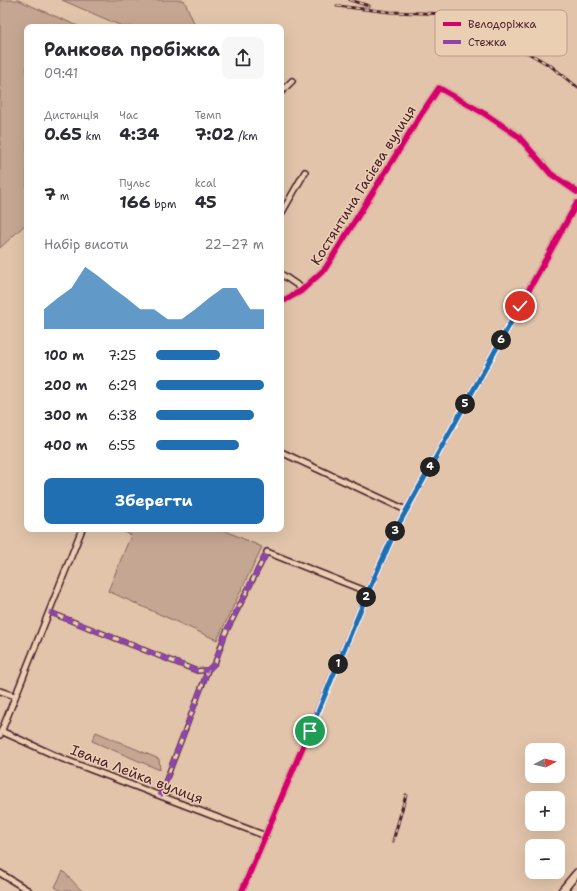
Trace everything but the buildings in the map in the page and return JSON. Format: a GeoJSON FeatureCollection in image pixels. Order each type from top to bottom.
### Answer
{"type":"FeatureCollection","features":[{"type":"Feature","properties":{"kind":"main road"},"geometry":{"type":"LineString","coordinates":[[562,891],[577,873]]}},
{"type":"Feature","properties":{"kind":"street"},"geometry":{"type":"LineString","coordinates":[[284,89],[292,80]]}},
{"type":"Feature","properties":{"kind":"street","name":"Костянтина Гасієва вулиця"},"geometry":{"type":"LineString","coordinates":[[284,300],[303,289],[325,269],[439,88],[485,114],[518,136],[551,174],[577,192]]}},
{"type":"Feature","properties":{"kind":"street"},"geometry":{"type":"LineString","coordinates":[[284,209],[305,172]]}},
{"type":"Feature","properties":{"kind":"street"},"geometry":{"type":"LineString","coordinates":[[242,891],[368,592],[406,510],[577,203]]}},
{"type":"Feature","properties":{"kind":"street"},"geometry":{"type":"LineString","coordinates":[[284,276],[303,289]]}},
{"type":"Feature","properties":{"kind":"street"},"geometry":{"type":"LineString","coordinates":[[284,453],[406,510]]}},
{"type":"Feature","properties":{"kind":"street"},"geometry":{"type":"LineString","coordinates":[[1,733],[81,532]]}},
{"type":"Feature","properties":{"kind":"street"},"geometry":{"type":"LineString","coordinates":[[160,796],[208,670],[215,663],[226,634],[267,552],[368,592]]}},
{"type":"Feature","properties":{"kind":"street"},"geometry":{"type":"LineString","coordinates":[[49,612],[197,671],[208,670]]}},
{"type":"Feature","properties":{"kind":"street"},"geometry":{"type":"LineString","coordinates":[[0,691],[15,696]]}},
{"type":"Feature","properties":{"kind":"street","name":"Івана Лейка вулиця"},"geometry":{"type":"LineString","coordinates":[[1,733],[64,759],[266,836]]}},
{"type":"Feature","properties":{"kind":"street"},"geometry":{"type":"LineString","coordinates":[[0,872],[29,891]]}},
{"type":"Feature","properties":{"kind":"shaded area"},"geometry":{"type":"Polygon","coordinates":[[[0,0],[18,0],[73,24],[24,24],[24,226],[0,248],[0,0]]]}},
{"type":"Feature","properties":{"kind":"shaded area"},"geometry":{"type":"Polygon","coordinates":[[[62,0],[184,0],[194,23],[194,24],[117,24],[62,0]]]}},
{"type":"Feature","properties":{"kind":"shaded area"},"geometry":{"type":"Polygon","coordinates":[[[124,532],[228,532],[262,547],[217,640],[108,591],[131,535],[124,532]]]}},
{"type":"Feature","properties":{"kind":"shaded area"},"geometry":{"type":"Polygon","coordinates":[[[96,732],[159,759],[160,770],[92,741],[96,732]]]}},
{"type":"Feature","properties":{"kind":"shaded area"},"geometry":{"type":"Polygon","coordinates":[[[63,871],[81,890],[84,891],[61,891],[55,887],[63,871]]]}},
{"type":"Feature","properties":{"kind":"railway"},"geometry":{"type":"LineString","coordinates":[[350,0],[369,6]]}},
{"type":"Feature","properties":{"kind":"railway"},"geometry":{"type":"LineString","coordinates":[[337,6],[390,12],[435,13]]}},
{"type":"Feature","properties":{"kind":"railway"},"geometry":{"type":"LineString","coordinates":[[534,56],[551,66],[577,87]]}},
{"type":"Feature","properties":{"kind":"railway"},"geometry":{"type":"LineString","coordinates":[[393,841],[406,795]]}},
{"type":"Feature","properties":{"kind":"marked path"},"geometry":{"type":"LineString","coordinates":[[160,796],[208,670],[215,663],[225,634],[267,552]]}},
{"type":"Feature","properties":{"kind":"marked path"},"geometry":{"type":"LineString","coordinates":[[49,612],[197,671],[208,670]]}},
{"type":"Feature","properties":{"kind":"cycle path"},"geometry":{"type":"LineString","coordinates":[[284,300],[301,291],[325,269],[439,88],[485,114],[518,136],[551,174],[577,192]]}},
{"type":"Feature","properties":{"kind":"cycle path"},"geometry":{"type":"LineString","coordinates":[[242,891],[396,529],[577,203]]}},
{"type":"Feature","properties":{"kind":"route"},"geometry":{"type":"LineString","coordinates":[[310,731],[396,529],[520,306]]}}]}
